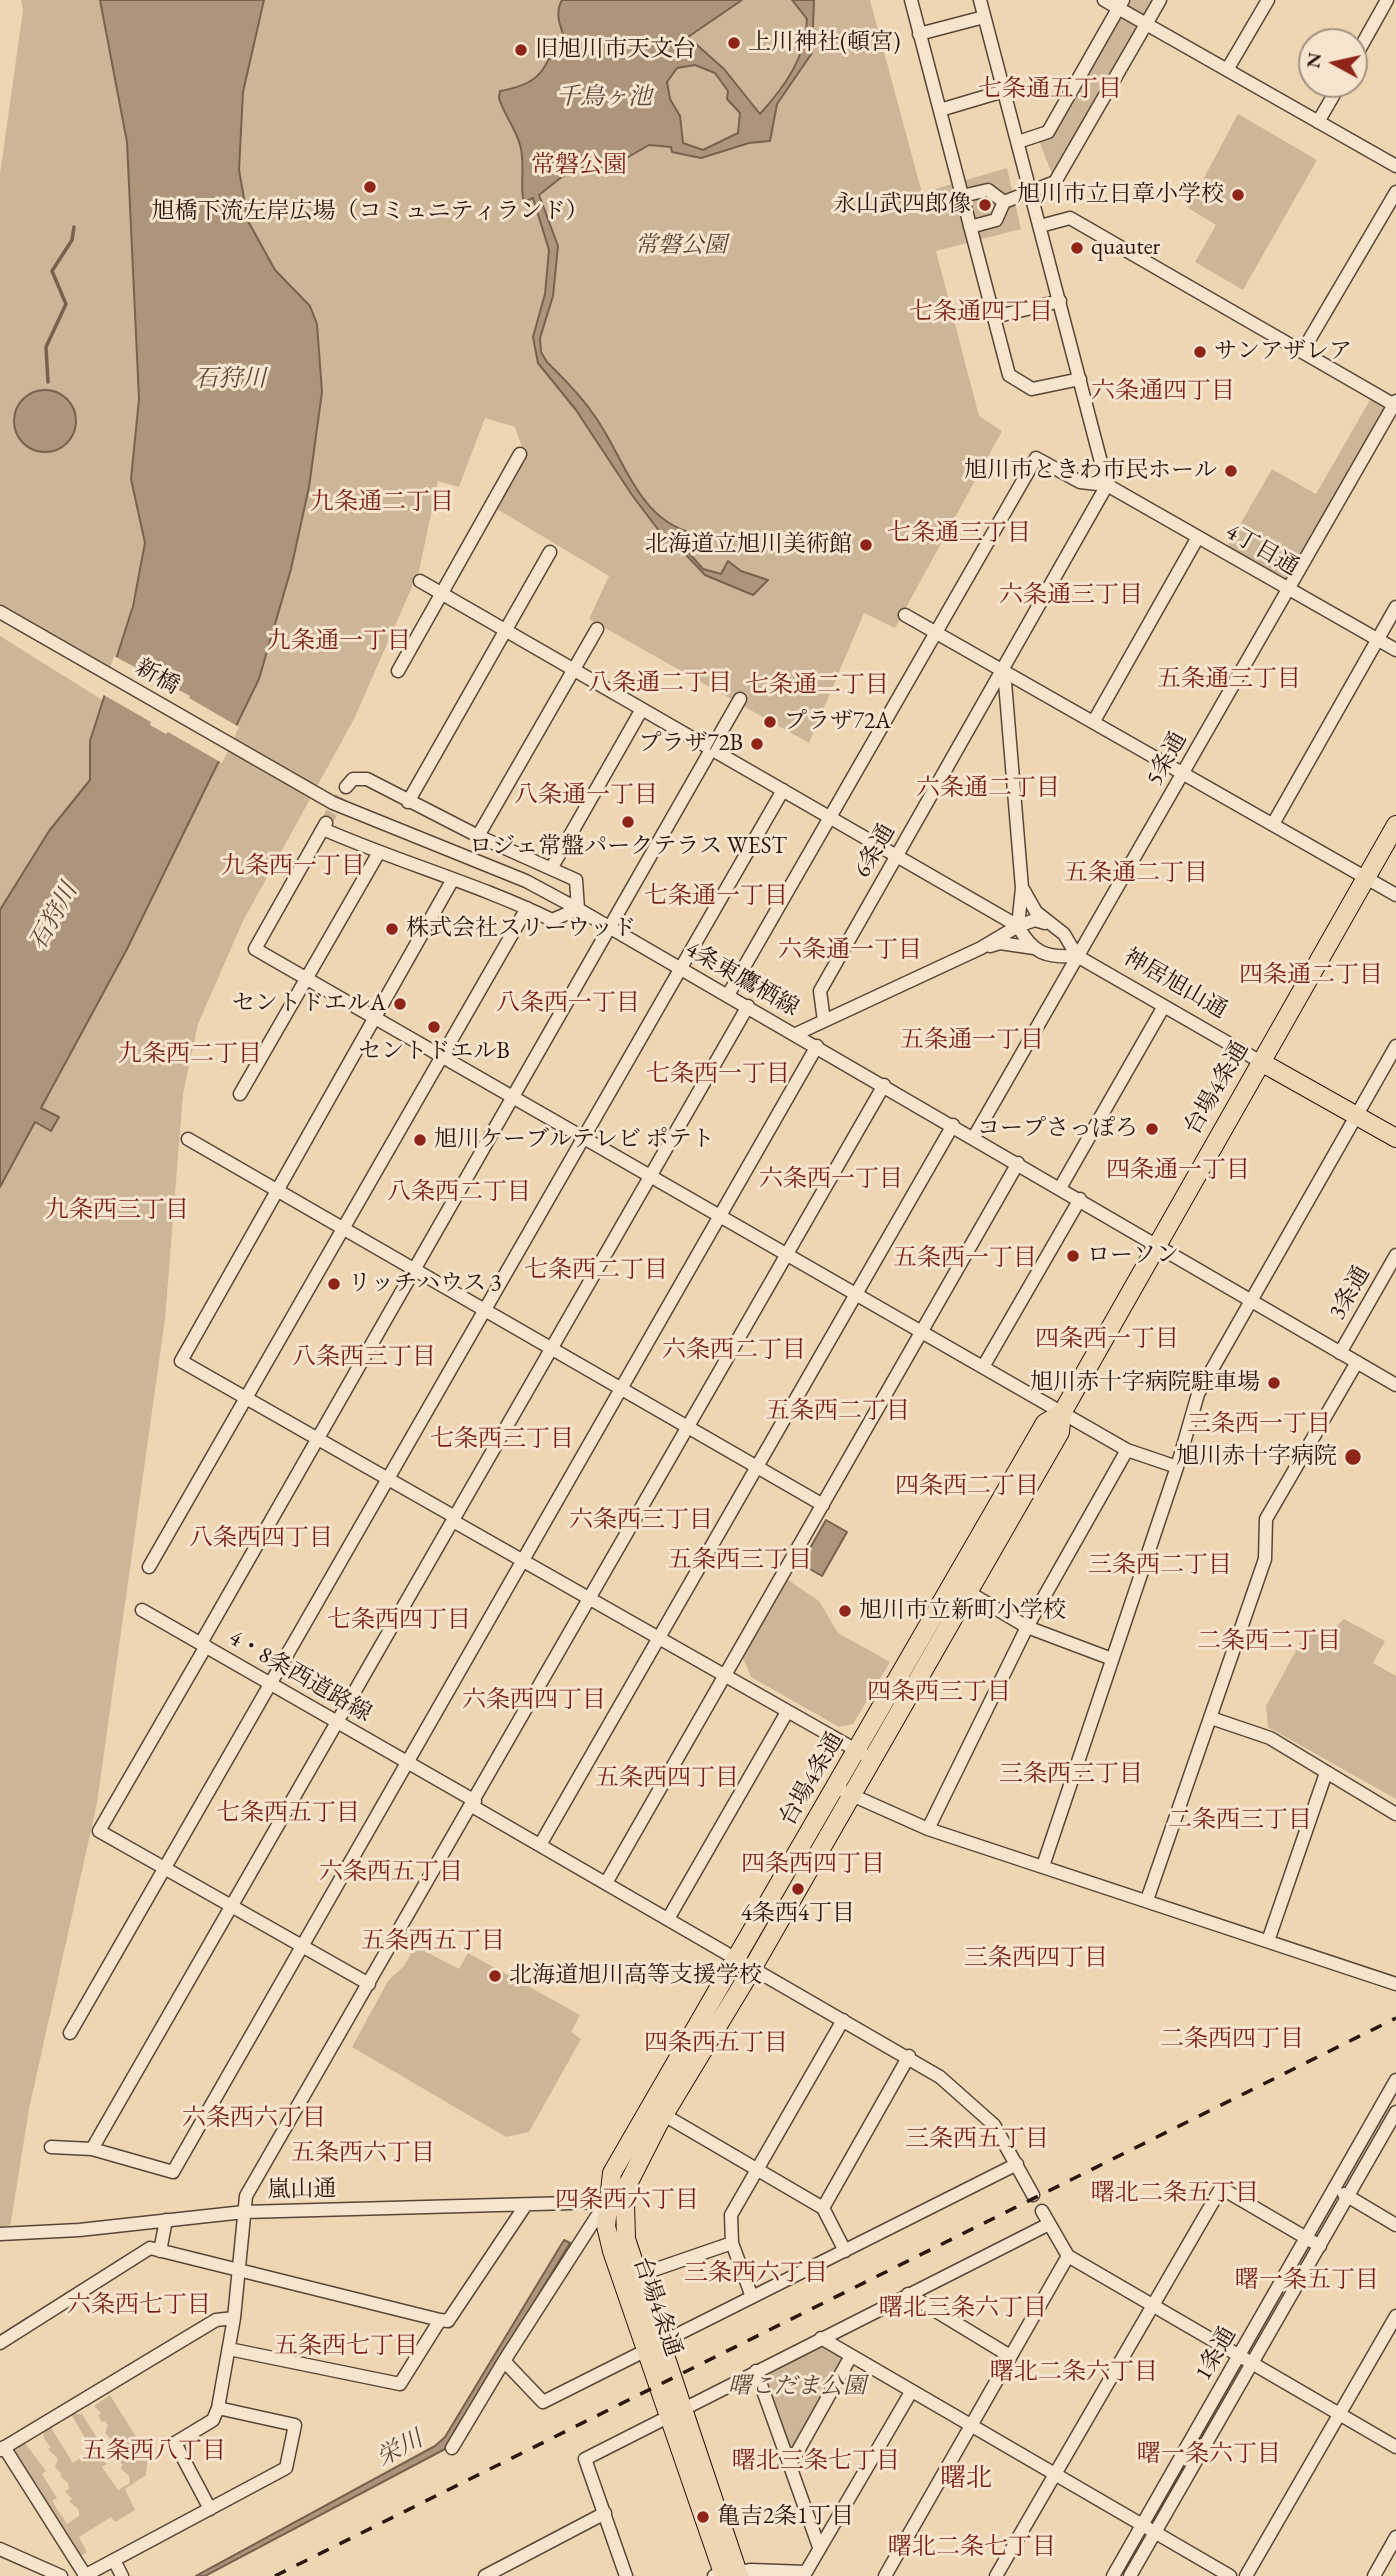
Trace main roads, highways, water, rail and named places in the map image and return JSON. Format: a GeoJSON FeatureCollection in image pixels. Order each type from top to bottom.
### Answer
{"type":"FeatureCollection","features":[{"type":"Feature","properties":{"kind":"highway","name":"台場4条通"},"geometry":{"type":"LineString","coordinates":[[727,2574],[668,2415],[612,2251],[606,2226],[612,2173],[737,1959],[843,1791],[960,1588],[1060,1432],[1062,1412],[1396,825]]}},
{"type":"Feature","properties":{"kind":"highway","name":"神居旭山通"},"geometry":{"type":"LineString","coordinates":[[1261,1062],[1396,1138]]}},
{"type":"Feature","properties":{"kind":"highway","name":"台場4条通"},"geometry":{"type":"LineString","coordinates":[[727,2574],[684,2407],[626,2239],[625,2203],[629,2182],[662,2119],[752,1969],[843,1791]]}},
{"type":"Feature","properties":{"kind":"highway"},"geometry":{"type":"LineString","coordinates":[[626,2239],[607,2202],[662,2119]]}},
{"type":"Feature","properties":{"kind":"water","name":"石狩川"},"geometry":{"type":"Polygon","coordinates":[[[100,0],[264,0],[243,92],[239,170],[248,221],[275,270],[310,306],[317,324],[322,392],[309,487],[291,569],[259,679],[127,949],[41,1108],[59,1117],[51,1131],[35,1122],[0,1187],[0,910],[49,831],[90,780],[90,741],[133,606],[145,543],[131,479],[139,399],[127,142],[100,0]]]}},
{"type":"Feature","properties":{"kind":"water","name":"千鳥ヶ池"},"geometry":{"type":"Polygon","coordinates":[[[562,0],[742,0],[688,37],[724,69],[760,114],[786,82],[803,46],[807,19],[792,0],[814,0],[812,53],[777,104],[770,141],[749,143],[701,158],[672,152],[671,147],[649,145],[611,167],[580,168],[563,176],[539,195],[558,246],[553,296],[540,338],[541,352],[594,415],[648,504],[662,518],[680,529],[701,535],[700,543],[690,548],[689,553],[703,569],[721,574],[728,561],[741,571],[768,580],[753,595],[705,575],[674,542],[666,540],[632,495],[576,410],[538,363],[533,337],[545,294],[549,250],[533,198],[524,202],[520,145],[499,98],[500,91],[522,85],[537,76],[548,62],[556,41],[566,42],[559,21],[562,0]],[[695,65],[677,68],[667,82],[670,99],[680,116],[683,143],[703,150],[738,133],[740,113],[727,99],[728,91],[715,73],[695,65]]]}},
{"type":"Feature","properties":{"kind":"water"},"geometry":{"type":"Polygon","coordinates":[[[45,390],[67,399],[76,421],[67,443],[45,452],[23,443],[14,421],[23,399],[45,390]]]}},
{"type":"Feature","properties":{"kind":"water"},"geometry":{"type":"Polygon","coordinates":[[[826,1520],[847,1532],[822,1576],[801,1564],[826,1520]]]}},
{"type":"Feature","properties":{"kind":"water"},"geometry":{"type":"Polygon","coordinates":[[[564,2240],[570,2243],[445,2449],[205,2576],[196,2576],[435,2446],[445,2437],[564,2240]]]}},
{"type":"Feature","properties":{"kind":"waterway"},"geometry":{"type":"LineString","coordinates":[[48,382],[46,347],[66,304],[52,271],[72,240],[74,227]]}},
{"type":"Feature","properties":{"kind":"tunnel"},"geometry":{"type":"LineString","coordinates":[[326,823],[346,787]]}},
{"type":"Feature","properties":{"kind":"railway"},"geometry":{"type":"LineString","coordinates":[[275,2576],[1396,2018]]}},
{"type":"Feature","properties":{"kind":"place","name":"上川神社(頓宮)"},"geometry":{"type":"Point","coordinates":[734,43]}},
{"type":"Feature","properties":{"kind":"place","name":"旧旭川市天文台"},"geometry":{"type":"Point","coordinates":[521,50]}},
{"type":"Feature","properties":{"kind":"place","name":"旭橋下流左岸広場（コミュニティランド）"},"geometry":{"type":"Point","coordinates":[370,187]}},
{"type":"Feature","properties":{"kind":"place","name":"旭川市立日章小学校"},"geometry":{"type":"Point","coordinates":[1238,195]}},
{"type":"Feature","properties":{"kind":"place","name":"永山武四郎像"},"geometry":{"type":"Point","coordinates":[985,205]}},
{"type":"Feature","properties":{"kind":"place","name":"quauter"},"geometry":{"type":"Point","coordinates":[1077,248]}},
{"type":"Feature","properties":{"kind":"place","name":"サンアザレア"},"geometry":{"type":"Point","coordinates":[1200,352]}},
{"type":"Feature","properties":{"kind":"place","name":"旭川市ときわ市民ホール"},"geometry":{"type":"Point","coordinates":[1231,471]}},
{"type":"Feature","properties":{"kind":"place","name":"北海道立旭川美術館"},"geometry":{"type":"Point","coordinates":[866,545]}},
{"type":"Feature","properties":{"kind":"place","name":"プラザ72A"},"geometry":{"type":"Point","coordinates":[770,722]}},
{"type":"Feature","properties":{"kind":"place","name":"プラザ72B"},"geometry":{"type":"Point","coordinates":[757,744]}},
{"type":"Feature","properties":{"kind":"place","name":"ロジェ常盤パークテラス WEST"},"geometry":{"type":"Point","coordinates":[628,822]}},
{"type":"Feature","properties":{"kind":"place","name":"株式会社スリーウッド"},"geometry":{"type":"Point","coordinates":[392,929]}},
{"type":"Feature","properties":{"kind":"place","name":"セントドエルA"},"geometry":{"type":"Point","coordinates":[400,1004]}},
{"type":"Feature","properties":{"kind":"place","name":"セントドエルB"},"geometry":{"type":"Point","coordinates":[434,1027]}},
{"type":"Feature","properties":{"kind":"place","name":"コープさっぽろ"},"geometry":{"type":"Point","coordinates":[1152,1129]}},
{"type":"Feature","properties":{"kind":"place","name":"旭川ケーブルテレビ ポテト"},"geometry":{"type":"Point","coordinates":[420,1140]}},
{"type":"Feature","properties":{"kind":"place","name":"ローソン"},"geometry":{"type":"Point","coordinates":[1073,1256]}},
{"type":"Feature","properties":{"kind":"place","name":"リッチハウス 3"},"geometry":{"type":"Point","coordinates":[334,1284]}},
{"type":"Feature","properties":{"kind":"place","name":"旭川赤十字病院駐車場"},"geometry":{"type":"Point","coordinates":[1274,1383]}},
{"type":"Feature","properties":{"kind":"place","name":"旭川赤十字病院"},"geometry":{"type":"Point","coordinates":[1353,1457]}},
{"type":"Feature","properties":{"kind":"place","name":"旭川市立新町小学校"},"geometry":{"type":"Point","coordinates":[845,1611]}},
{"type":"Feature","properties":{"kind":"place","name":"4条西4丁目"},"geometry":{"type":"Point","coordinates":[798,1889]}},
{"type":"Feature","properties":{"kind":"place","name":"北海道旭川高等支援学校"},"geometry":{"type":"Point","coordinates":[495,1976]}},
{"type":"Feature","properties":{"kind":"place","name":"亀吉2条1丁目"},"geometry":{"type":"Point","coordinates":[703,2517]}},
{"type":"Feature","properties":{"kind":"district","name":"七条通五丁目"},"geometry":{"type":"Point","coordinates":[1050,89]}},
{"type":"Feature","properties":{"kind":"district","name":"常磐公園"},"geometry":{"type":"Point","coordinates":[579,165]}},
{"type":"Feature","properties":{"kind":"district","name":"七条通四丁目"},"geometry":{"type":"Point","coordinates":[981,312]}},
{"type":"Feature","properties":{"kind":"district","name":"六条通四丁目"},"geometry":{"type":"Point","coordinates":[1163,391]}},
{"type":"Feature","properties":{"kind":"district","name":"九条通二丁目"},"geometry":{"type":"Point","coordinates":[382,502]}},
{"type":"Feature","properties":{"kind":"district","name":"七条通三丁目"},"geometry":{"type":"Point","coordinates":[959,533]}},
{"type":"Feature","properties":{"kind":"district","name":"六条通三丁目"},"geometry":{"type":"Point","coordinates":[1071,595]}},
{"type":"Feature","properties":{"kind":"district","name":"九条通一丁目"},"geometry":{"type":"Point","coordinates":[339,641]}},
{"type":"Feature","properties":{"kind":"district","name":"五条通三丁目"},"geometry":{"type":"Point","coordinates":[1229,679]}},
{"type":"Feature","properties":{"kind":"district","name":"八条通二丁目"},"geometry":{"type":"Point","coordinates":[660,683]}},
{"type":"Feature","properties":{"kind":"district","name":"七条通二丁目"},"geometry":{"type":"Point","coordinates":[817,685]}},
{"type":"Feature","properties":{"kind":"district","name":"六条通二丁目"},"geometry":{"type":"Point","coordinates":[988,788]}},
{"type":"Feature","properties":{"kind":"district","name":"八条通一丁目"},"geometry":{"type":"Point","coordinates":[586,795]}},
{"type":"Feature","properties":{"kind":"district","name":"九条西一丁目"},"geometry":{"type":"Point","coordinates":[293,866]}},
{"type":"Feature","properties":{"kind":"district","name":"五条通二丁目"},"geometry":{"type":"Point","coordinates":[1136,873]}},
{"type":"Feature","properties":{"kind":"district","name":"七条通一丁目"},"geometry":{"type":"Point","coordinates":[716,896]}},
{"type":"Feature","properties":{"kind":"district","name":"六条通一丁目"},"geometry":{"type":"Point","coordinates":[850,950]}},
{"type":"Feature","properties":{"kind":"district","name":"四条通二丁目"},"geometry":{"type":"Point","coordinates":[1311,975]}},
{"type":"Feature","properties":{"kind":"district","name":"八条西一丁目"},"geometry":{"type":"Point","coordinates":[568,1003]}},
{"type":"Feature","properties":{"kind":"district","name":"五条通一丁目"},"geometry":{"type":"Point","coordinates":[972,1040]}},
{"type":"Feature","properties":{"kind":"district","name":"九条西二丁目"},"geometry":{"type":"Point","coordinates":[190,1054]}},
{"type":"Feature","properties":{"kind":"district","name":"七条西一丁目"},"geometry":{"type":"Point","coordinates":[718,1074]}},
{"type":"Feature","properties":{"kind":"district","name":"四条通一丁目"},"geometry":{"type":"Point","coordinates":[1178,1170]}},
{"type":"Feature","properties":{"kind":"district","name":"六条西一丁目"},"geometry":{"type":"Point","coordinates":[831,1179]}},
{"type":"Feature","properties":{"kind":"district","name":"八条西二丁目"},"geometry":{"type":"Point","coordinates":[459,1192]}},
{"type":"Feature","properties":{"kind":"district","name":"九条西三丁目"},"geometry":{"type":"Point","coordinates":[117,1210]}},
{"type":"Feature","properties":{"kind":"district","name":"五条西一丁目"},"geometry":{"type":"Point","coordinates":[965,1258]}},
{"type":"Feature","properties":{"kind":"district","name":"七条西二丁目"},"geometry":{"type":"Point","coordinates":[596,1270]}},
{"type":"Feature","properties":{"kind":"district","name":"四条西一丁目"},"geometry":{"type":"Point","coordinates":[1107,1339]}},
{"type":"Feature","properties":{"kind":"district","name":"六条西二丁目"},"geometry":{"type":"Point","coordinates":[734,1350]}},
{"type":"Feature","properties":{"kind":"district","name":"八条西三丁目"},"geometry":{"type":"Point","coordinates":[364,1357]}},
{"type":"Feature","properties":{"kind":"district","name":"五条西二丁目"},"geometry":{"type":"Point","coordinates":[838,1411]}},
{"type":"Feature","properties":{"kind":"district","name":"三条西一丁目"},"geometry":{"type":"Point","coordinates":[1259,1424]}},
{"type":"Feature","properties":{"kind":"district","name":"七条西三丁目"},"geometry":{"type":"Point","coordinates":[502,1439]}},
{"type":"Feature","properties":{"kind":"district","name":"四条西二丁目"},"geometry":{"type":"Point","coordinates":[967,1486]}},
{"type":"Feature","properties":{"kind":"district","name":"六条西三丁目"},"geometry":{"type":"Point","coordinates":[641,1520]}},
{"type":"Feature","properties":{"kind":"district","name":"八条西四丁目"},"geometry":{"type":"Point","coordinates":[261,1538]}},
{"type":"Feature","properties":{"kind":"district","name":"五条西三丁目"},"geometry":{"type":"Point","coordinates":[740,1560]}},
{"type":"Feature","properties":{"kind":"district","name":"三条西二丁目"},"geometry":{"type":"Point","coordinates":[1160,1565]}},
{"type":"Feature","properties":{"kind":"district","name":"七条西四丁目"},"geometry":{"type":"Point","coordinates":[399,1620]}},
{"type":"Feature","properties":{"kind":"district","name":"二条西二丁目"},"geometry":{"type":"Point","coordinates":[1269,1641]}},
{"type":"Feature","properties":{"kind":"district","name":"四条西三丁目"},"geometry":{"type":"Point","coordinates":[939,1692]}},
{"type":"Feature","properties":{"kind":"district","name":"六条西四丁目"},"geometry":{"type":"Point","coordinates":[534,1700]}},
{"type":"Feature","properties":{"kind":"district","name":"三条西三丁目"},"geometry":{"type":"Point","coordinates":[1071,1774]}},
{"type":"Feature","properties":{"kind":"district","name":"五条西四丁目"},"geometry":{"type":"Point","coordinates":[667,1778]}},
{"type":"Feature","properties":{"kind":"district","name":"七条西五丁目"},"geometry":{"type":"Point","coordinates":[288,1813]}},
{"type":"Feature","properties":{"kind":"district","name":"二条西三丁目"},"geometry":{"type":"Point","coordinates":[1240,1820]}},
{"type":"Feature","properties":{"kind":"district","name":"四条西四丁目"},"geometry":{"type":"Point","coordinates":[813,1864]}},
{"type":"Feature","properties":{"kind":"district","name":"六条西五丁目"},"geometry":{"type":"Point","coordinates":[391,1872]}},
{"type":"Feature","properties":{"kind":"district","name":"五条西五丁目"},"geometry":{"type":"Point","coordinates":[433,1941]}},
{"type":"Feature","properties":{"kind":"district","name":"三条西四丁目"},"geometry":{"type":"Point","coordinates":[1036,1958]}},
{"type":"Feature","properties":{"kind":"district","name":"二条西四丁目"},"geometry":{"type":"Point","coordinates":[1232,2039]}},
{"type":"Feature","properties":{"kind":"district","name":"四条西五丁目"},"geometry":{"type":"Point","coordinates":[716,2043]}},
{"type":"Feature","properties":{"kind":"district","name":"六条西六丁目"},"geometry":{"type":"Point","coordinates":[254,2118]}},
{"type":"Feature","properties":{"kind":"district","name":"三条西五丁目"},"geometry":{"type":"Point","coordinates":[977,2139]}},
{"type":"Feature","properties":{"kind":"district","name":"五条西六丁目"},"geometry":{"type":"Point","coordinates":[363,2153]}},
{"type":"Feature","properties":{"kind":"district","name":"曙北二条五丁目"},"geometry":{"type":"Point","coordinates":[1175,2193]}},
{"type":"Feature","properties":{"kind":"district","name":"四条西六丁目"},"geometry":{"type":"Point","coordinates":[627,2200]}},
{"type":"Feature","properties":{"kind":"district","name":"三条西六丁目"},"geometry":{"type":"Point","coordinates":[756,2273]}},
{"type":"Feature","properties":{"kind":"district","name":"曙一条五丁目"},"geometry":{"type":"Point","coordinates":[1307,2280]}},
{"type":"Feature","properties":{"kind":"district","name":"六条西七丁目"},"geometry":{"type":"Point","coordinates":[139,2305]}},
{"type":"Feature","properties":{"kind":"district","name":"曙北三条六丁目"},"geometry":{"type":"Point","coordinates":[963,2308]}},
{"type":"Feature","properties":{"kind":"district","name":"五条西七丁目"},"geometry":{"type":"Point","coordinates":[346,2346]}},
{"type":"Feature","properties":{"kind":"district","name":"曙北二条六丁目"},"geometry":{"type":"Point","coordinates":[1074,2372]}},
{"type":"Feature","properties":{"kind":"district","name":"五条西八丁目"},"geometry":{"type":"Point","coordinates":[154,2451]}},
{"type":"Feature","properties":{"kind":"district","name":"曙一条六丁目"},"geometry":{"type":"Point","coordinates":[1209,2454]}},
{"type":"Feature","properties":{"kind":"district","name":"曙北三条七丁目"},"geometry":{"type":"Point","coordinates":[816,2461]}},
{"type":"Feature","properties":{"kind":"district","name":"曙北"},"geometry":{"type":"Point","coordinates":[966,2479]}},
{"type":"Feature","properties":{"kind":"district","name":"曙北二条七丁目"},"geometry":{"type":"Point","coordinates":[972,2547]}},
{"type":"Feature","properties":{"kind":"park label","name":"曙こだま公園"},"geometry":{"type":"Point","coordinates":[797,2387]}},
{"type":"Feature","properties":{"kind":"water label","name":"栄川"},"geometry":{"type":"Point","coordinates":[400,2449]}}]}
